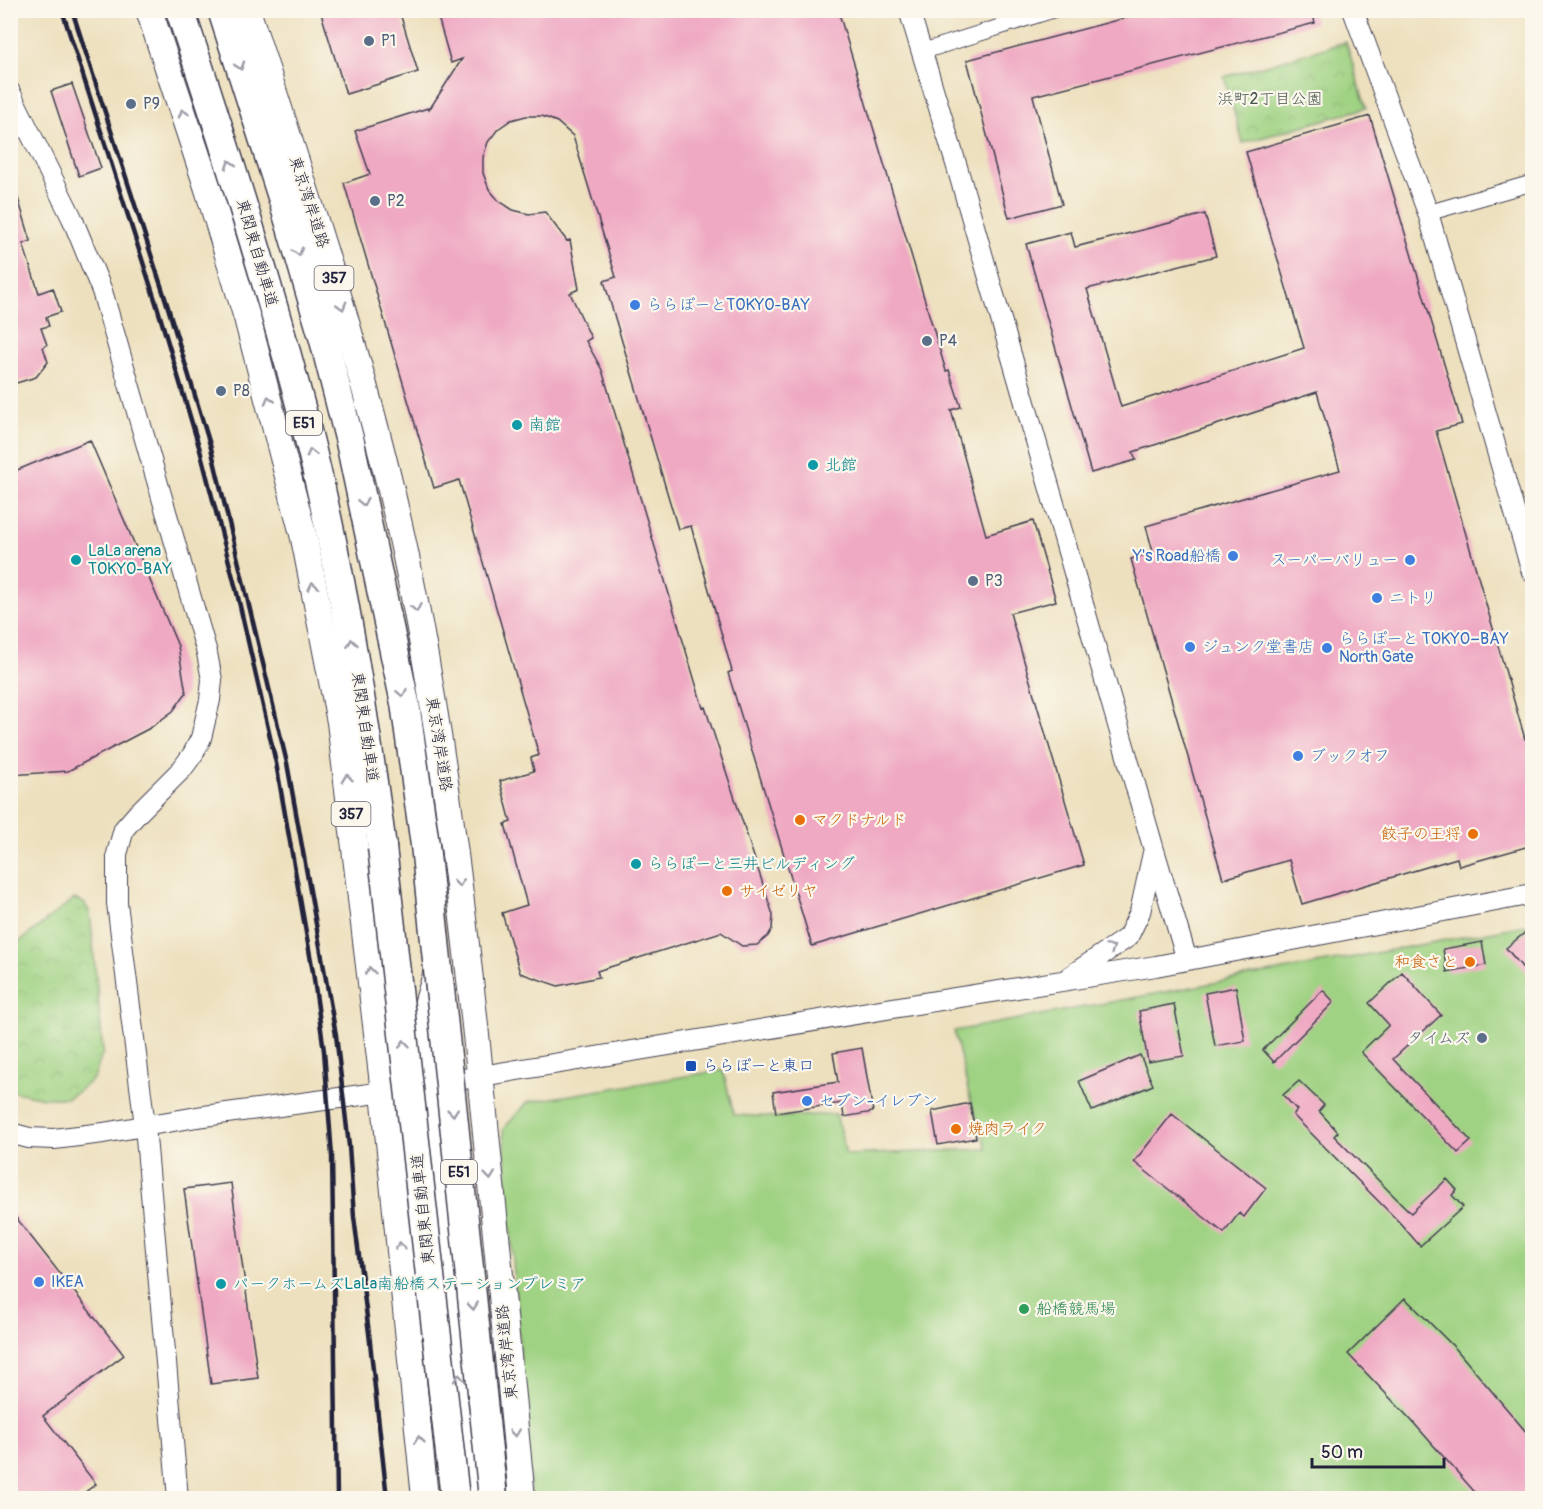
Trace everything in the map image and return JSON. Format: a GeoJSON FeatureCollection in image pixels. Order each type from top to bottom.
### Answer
{"type":"FeatureCollection","features":[{"type":"Feature","properties":{"kind":"highway","name":"357"},"geometry":{"type":"LineString","coordinates":[[149,10],[208,189],[247,318],[304,538],[340,722],[384,1092],[425,1498]]}},
{"type":"Feature","properties":{"kind":"highway","name":"東関東自動車道"},"geometry":{"type":"LineString","coordinates":[[180,10],[244,206],[306,428],[352,644],[382,847],[455,1498]]}},
{"type":"Feature","properties":{"kind":"highway","name":"E51"},"geometry":{"type":"LineString","coordinates":[[222,10],[283,200],[324,340],[372,539],[405,704],[425,845],[493,1498]]}},
{"type":"Feature","properties":{"kind":"highway","name":"東京湾岸道路"},"geometry":{"type":"LineString","coordinates":[[247,10],[336,284],[405,550],[437,725],[468,954],[522,1498]]}},
{"type":"Feature","properties":{"kind":"street"},"geometry":{"type":"LineString","coordinates":[[909,10],[957,167],[1154,850],[1188,960]]}},
{"type":"Feature","properties":{"kind":"street"},"geometry":{"type":"LineString","coordinates":[[921,52],[1053,10]]}},
{"type":"Feature","properties":{"kind":"street"},"geometry":{"type":"LineString","coordinates":[[1353,10],[1428,213],[1531,559]]}},
{"type":"Feature","properties":{"kind":"street"},"geometry":{"type":"LineString","coordinates":[[10,92],[72,218],[102,291],[207,653],[212,680],[206,718],[193,754],[182,769],[124,829],[117,854],[117,903],[145,1126],[178,1498]]}},
{"type":"Feature","properties":{"kind":"street"},"geometry":{"type":"LineString","coordinates":[[1428,213],[1533,183]]}},
{"type":"Feature","properties":{"kind":"street"},"geometry":{"type":"LineString","coordinates":[[450,816],[436,883],[441,946],[424,1011],[471,1498]]}},
{"type":"Feature","properties":{"kind":"street"},"geometry":{"type":"LineString","coordinates":[[1063,982],[1128,937],[1140,912],[1154,850]]}},
{"type":"Feature","properties":{"kind":"street"},"geometry":{"type":"LineString","coordinates":[[10,1133],[28,1138],[103,1133],[384,1092],[1063,982],[1533,894]]}},
{"type":"Feature","properties":{"kind":"green space","name":"浜町2丁目公園"},"geometry":{"type":"Polygon","coordinates":[[[1346,42],[1366,108],[1243,143],[1224,77],[1346,42]]]}},
{"type":"Feature","properties":{"kind":"green space"},"geometry":{"type":"Polygon","coordinates":[[[74,899],[84,903],[90,912],[103,1052],[94,1078],[67,1098],[44,1098],[10,1091],[11,948],[74,899]]]}},
{"type":"Feature","properties":{"kind":"green space","name":"船橋競馬場"},"geometry":{"type":"Polygon","coordinates":[[[1532,924],[1532,1498],[531,1498],[503,1129],[528,1102],[723,1070],[734,1115],[777,1117],[836,1114],[846,1155],[987,1149],[971,1102],[954,1031],[1532,924]]]}},
{"type":"Feature","properties":{"kind":"building","name":"P1"},"geometry":{"type":"Polygon","coordinates":[[[320,10],[399,10],[418,72],[346,94],[320,10]]]}},
{"type":"Feature","properties":{"kind":"building"},"geometry":{"type":"Polygon","coordinates":[[[436,10],[838,10],[946,371],[949,370],[961,407],[951,410],[986,535],[1033,521],[1056,601],[1010,613],[1084,865],[812,946],[728,673],[732,671],[691,526],[678,529],[604,281],[616,277],[573,136],[557,122],[542,116],[526,116],[511,120],[498,129],[488,142],[483,157],[483,173],[489,189],[499,201],[513,210],[529,214],[545,212],[567,241],[570,240],[579,289],[570,293],[591,338],[586,341],[602,370],[703,708],[705,707],[773,915],[772,929],[768,936],[757,945],[742,946],[721,932],[597,971],[599,977],[558,986],[520,973],[502,913],[527,905],[505,824],[511,822],[500,781],[534,771],[531,758],[539,755],[459,480],[434,488],[344,183],[370,174],[355,131],[428,108],[429,110],[462,59],[451,63],[436,10]]]}},
{"type":"Feature","properties":{"kind":"building"},"geometry":{"type":"Polygon","coordinates":[[[1155,10],[1312,10],[1315,23],[1033,96],[1062,204],[1009,218],[967,60],[1155,10]]]}},
{"type":"Feature","properties":{"kind":"building"},"geometry":{"type":"Polygon","coordinates":[[[72,84],[101,168],[79,176],[51,91],[72,84]]]}},
{"type":"Feature","properties":{"kind":"building","name":"ららぽーと TOKYO−BAY North Gate"},"geometry":{"type":"Polygon","coordinates":[[[1370,116],[1462,424],[1436,431],[1525,739],[1533,737],[1533,845],[1459,866],[1457,858],[1302,904],[1289,860],[1223,879],[1131,559],[1153,552],[1146,526],[1340,470],[1317,392],[1133,452],[1136,460],[1091,473],[1026,244],[1071,232],[1075,247],[1205,214],[1216,256],[1087,289],[1121,407],[1304,348],[1246,152],[1370,116]]]}},
{"type":"Feature","properties":{"kind":"building"},"geometry":{"type":"Polygon","coordinates":[[[14,185],[31,241],[23,244],[39,293],[53,288],[61,312],[46,317],[49,326],[41,328],[47,345],[43,347],[48,362],[36,377],[10,385],[10,186],[14,185]]]}},
{"type":"Feature","properties":{"kind":"building","name":"LaLa arena TOKYO-BAY"},"geometry":{"type":"Polygon","coordinates":[[[90,440],[178,646],[186,693],[173,711],[150,728],[68,771],[10,775],[10,473],[90,440]]]}},
{"type":"Feature","properties":{"kind":"building"},"geometry":{"type":"Polygon","coordinates":[[[1533,926],[1533,980],[1506,948],[1533,926]]]}},
{"type":"Feature","properties":{"kind":"building"},"geometry":{"type":"Polygon","coordinates":[[[1482,942],[1486,965],[1447,972],[1443,949],[1482,942]]]}},
{"type":"Feature","properties":{"kind":"building"},"geometry":{"type":"Polygon","coordinates":[[[1402,972],[1441,1015],[1393,1059],[1471,1141],[1458,1153],[1361,1052],[1389,1025],[1369,1003],[1402,972]]]}},
{"type":"Feature","properties":{"kind":"building"},"geometry":{"type":"Polygon","coordinates":[[[1236,987],[1245,1041],[1215,1046],[1205,993],[1236,987]]]}},
{"type":"Feature","properties":{"kind":"building"},"geometry":{"type":"Polygon","coordinates":[[[1323,990],[1334,1002],[1274,1062],[1263,1050],[1323,990]]]}},
{"type":"Feature","properties":{"kind":"building"},"geometry":{"type":"Polygon","coordinates":[[[1174,1004],[1184,1056],[1148,1062],[1139,1011],[1174,1004]]]}},
{"type":"Feature","properties":{"kind":"building"},"geometry":{"type":"Polygon","coordinates":[[[862,1048],[873,1112],[844,1117],[842,1103],[776,1113],[773,1092],[838,1082],[833,1053],[862,1048]]]}},
{"type":"Feature","properties":{"kind":"building"},"geometry":{"type":"Polygon","coordinates":[[[1140,1055],[1153,1085],[1092,1111],[1079,1081],[1140,1055]]]}},
{"type":"Feature","properties":{"kind":"building"},"geometry":{"type":"Polygon","coordinates":[[[1299,1081],[1324,1105],[1319,1111],[1338,1132],[1334,1136],[1411,1213],[1447,1179],[1457,1190],[1452,1195],[1463,1207],[1420,1246],[1293,1115],[1297,1110],[1283,1095],[1299,1081]]]}},
{"type":"Feature","properties":{"kind":"building"},"geometry":{"type":"Polygon","coordinates":[[[970,1103],[976,1138],[938,1145],[932,1111],[970,1103]]]}},
{"type":"Feature","properties":{"kind":"building"},"geometry":{"type":"Polygon","coordinates":[[[1172,1114],[1266,1188],[1244,1217],[1239,1213],[1224,1233],[1134,1162],[1172,1114]]]}},
{"type":"Feature","properties":{"kind":"building","name":"パークホームズLaLa南船橋ステーションプレミア"},"geometry":{"type":"Polygon","coordinates":[[[231,1183],[258,1378],[211,1384],[184,1189],[231,1183]]]}},
{"type":"Feature","properties":{"kind":"building","name":"IKEA"},"geometry":{"type":"Polygon","coordinates":[[[10,1210],[124,1355],[43,1416],[96,1484],[77,1498],[10,1498],[10,1210]]]}},
{"type":"Feature","properties":{"kind":"building"},"geometry":{"type":"Polygon","coordinates":[[[1405,1298],[1456,1349],[1533,1440],[1533,1498],[1480,1498],[1411,1420],[1348,1354],[1405,1298]]]}},
{"type":"Feature","properties":{"kind":"railway"},"geometry":{"type":"LineString","coordinates":[[62,10],[157,306],[200,450],[237,593],[276,763],[313,972],[324,1051],[332,1156],[337,1498]]}},
{"type":"Feature","properties":{"kind":"railway"},"geometry":{"type":"LineString","coordinates":[[72,10],[211,448],[287,763],[336,1035],[349,1146],[354,1217],[387,1498]]}},
{"type":"Feature","properties":{"kind":"place","name":"P1"},"geometry":{"type":"Point","coordinates":[369,41]}},
{"type":"Feature","properties":{"kind":"place","name":"P9"},"geometry":{"type":"Point","coordinates":[131,104]}},
{"type":"Feature","properties":{"kind":"place","name":"P2"},"geometry":{"type":"Point","coordinates":[375,201]}},
{"type":"Feature","properties":{"kind":"place","name":"ららぽーとTOKYO-BAY"},"geometry":{"type":"Point","coordinates":[635,305]}},
{"type":"Feature","properties":{"kind":"place","name":"P4"},"geometry":{"type":"Point","coordinates":[927,341]}},
{"type":"Feature","properties":{"kind":"place","name":"P8"},"geometry":{"type":"Point","coordinates":[221,391]}},
{"type":"Feature","properties":{"kind":"place","name":"南館"},"geometry":{"type":"Point","coordinates":[517,425]}},
{"type":"Feature","properties":{"kind":"place","name":"北館"},"geometry":{"type":"Point","coordinates":[813,465]}},
{"type":"Feature","properties":{"kind":"place","name":"Y's Road船橋"},"geometry":{"type":"Point","coordinates":[1233,556]}},
{"type":"Feature","properties":{"kind":"place","name":"LaLa arena TOKYO-BAY"},"geometry":{"type":"Point","coordinates":[76,560]}},
{"type":"Feature","properties":{"kind":"place","name":"スーパーバリュー"},"geometry":{"type":"Point","coordinates":[1410,560]}},
{"type":"Feature","properties":{"kind":"place","name":"P3"},"geometry":{"type":"Point","coordinates":[973,581]}},
{"type":"Feature","properties":{"kind":"place","name":"ニトリ"},"geometry":{"type":"Point","coordinates":[1377,598]}},
{"type":"Feature","properties":{"kind":"place","name":"ジュンク堂書店"},"geometry":{"type":"Point","coordinates":[1190,647]}},
{"type":"Feature","properties":{"kind":"place","name":"ららぽーと TOKYO−BAY North Gate"},"geometry":{"type":"Point","coordinates":[1327,648]}},
{"type":"Feature","properties":{"kind":"place","name":"ブックオフ"},"geometry":{"type":"Point","coordinates":[1298,756]}},
{"type":"Feature","properties":{"kind":"place","name":"マクドナルド"},"geometry":{"type":"Point","coordinates":[800,820]}},
{"type":"Feature","properties":{"kind":"place","name":"餃子の王将"},"geometry":{"type":"Point","coordinates":[1473,834]}},
{"type":"Feature","properties":{"kind":"place","name":"ららぽーと三井ビルディング"},"geometry":{"type":"Point","coordinates":[636,864]}},
{"type":"Feature","properties":{"kind":"place","name":"サイゼリヤ"},"geometry":{"type":"Point","coordinates":[727,891]}},
{"type":"Feature","properties":{"kind":"place","name":"和食さと"},"geometry":{"type":"Point","coordinates":[1470,962]}},
{"type":"Feature","properties":{"kind":"place","name":"タイムズ"},"geometry":{"type":"Point","coordinates":[1482,1038]}},
{"type":"Feature","properties":{"kind":"place","name":"ららぽーと東口"},"geometry":{"type":"Point","coordinates":[691,1066]}},
{"type":"Feature","properties":{"kind":"place","name":"セブン-イレブン"},"geometry":{"type":"Point","coordinates":[807,1101]}},
{"type":"Feature","properties":{"kind":"place","name":"焼肉ライク"},"geometry":{"type":"Point","coordinates":[956,1129]}},
{"type":"Feature","properties":{"kind":"place","name":"IKEA"},"geometry":{"type":"Point","coordinates":[39,1282]}},
{"type":"Feature","properties":{"kind":"place","name":"パークホームズLaLa南船橋ステーションプレミア"},"geometry":{"type":"Point","coordinates":[221,1284]}},
{"type":"Feature","properties":{"kind":"place","name":"船橋競馬場"},"geometry":{"type":"Point","coordinates":[1024,1309]}}]}
